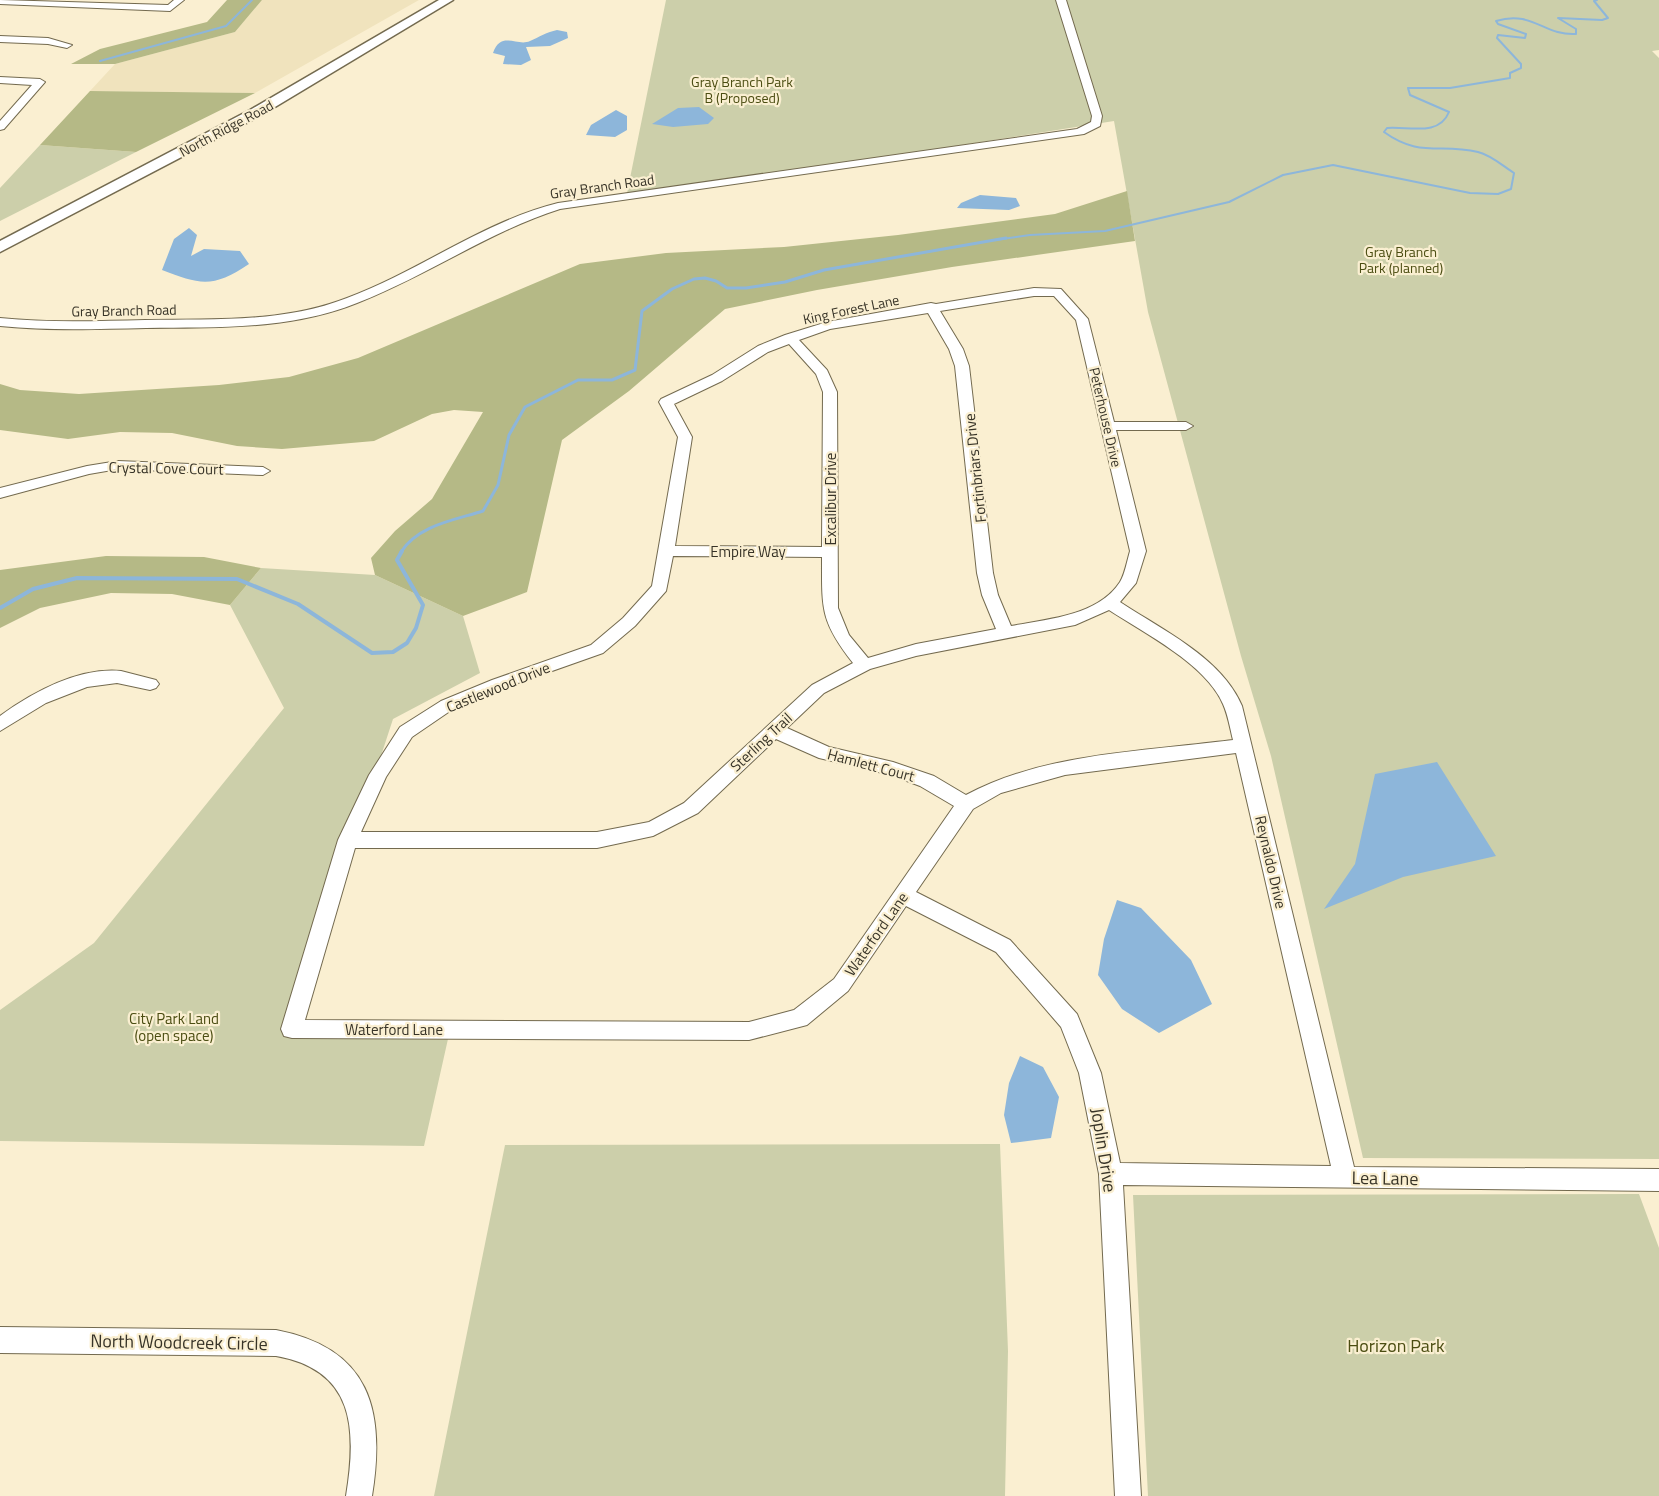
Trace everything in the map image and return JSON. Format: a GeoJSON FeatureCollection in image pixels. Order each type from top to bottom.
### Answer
{"type":"FeatureCollection","features":[{"type":"Feature","properties":{"kind":"main road","name":"North Ridge Road"},"geometry":{"type":"LineString","coordinates":[[35,211],[211,123],[423,0]]}},
{"type":"Feature","properties":{"kind":"main road","name":"North Ridge Road"},"geometry":{"type":"LineString","coordinates":[[0,247],[255,113],[447,0]]}},
{"type":"Feature","properties":{"kind":"street","name":"Gray Branch Road"},"geometry":{"type":"LineString","coordinates":[[0,322],[54,327],[248,323],[293,318],[355,300],[523,217],[558,206],[1080,132],[1092,127],[1097,120],[1061,0]]}},
{"type":"Feature","properties":{"kind":"street"},"geometry":{"type":"LineString","coordinates":[[0,1],[170,8],[178,1]]}},
{"type":"Feature","properties":{"kind":"street"},"geometry":{"type":"LineString","coordinates":[[0,39],[48,41],[67,45]]}},
{"type":"Feature","properties":{"kind":"street"},"geometry":{"type":"LineString","coordinates":[[0,80],[40,82],[0,127]]}},
{"type":"Feature","properties":{"kind":"street","name":"King Forest Lane"},"geometry":{"type":"LineString","coordinates":[[666,402],[717,378],[763,349],[827,326],[1034,292],[1057,292]]}},
{"type":"Feature","properties":{"kind":"street","name":"Peterhouse Drive"},"geometry":{"type":"LineString","coordinates":[[1057,292],[1082,319],[1138,551]]}},
{"type":"Feature","properties":{"kind":"street","name":"Fortinbriars Drive"},"geometry":{"type":"LineString","coordinates":[[931,308],[956,349],[962,366],[985,573],[990,595],[1006,633]]}},
{"type":"Feature","properties":{"kind":"street","name":"Excalibur Drive"},"geometry":{"type":"LineString","coordinates":[[790,338],[822,373],[830,392],[830,608],[842,637],[864,665]]}},
{"type":"Feature","properties":{"kind":"street","name":"Castlewood Drive"},"geometry":{"type":"LineString","coordinates":[[292,1029],[348,840],[378,775],[406,732],[447,705],[498,684],[597,649],[629,622],[660,587],[685,437],[666,402]]}},
{"type":"Feature","properties":{"kind":"street"},"geometry":{"type":"LineString","coordinates":[[1108,426],[1186,426]]}},
{"type":"Feature","properties":{"kind":"street","name":"Crystal Cove Court"},"geometry":{"type":"LineString","coordinates":[[0,493],[87,470],[118,465],[263,471]]}},
{"type":"Feature","properties":{"kind":"street","name":"Empire Way"},"geometry":{"type":"LineString","coordinates":[[666,551],[829,552]]}},
{"type":"Feature","properties":{"kind":"street","name":"Sterling Trail"},"geometry":{"type":"LineString","coordinates":[[348,840],[597,840],[653,829],[691,808],[818,689],[864,665],[916,650],[1075,619],[1110,603],[1128,583],[1138,551]]}},
{"type":"Feature","properties":{"kind":"street","name":"Reynaldo Drive"},"geometry":{"type":"LineString","coordinates":[[1110,603],[1197,663],[1215,678],[1230,700],[1243,745],[1345,1177]]}},
{"type":"Feature","properties":{"kind":"street"},"geometry":{"type":"LineString","coordinates":[[0,725],[40,700],[92,681],[116,677],[150,684]]}},
{"type":"Feature","properties":{"kind":"street","name":"Hamlett Court"},"geometry":{"type":"LineString","coordinates":[[774,730],[825,753],[893,769],[927,781],[966,804]]}},
{"type":"Feature","properties":{"kind":"street","name":"Waterford Lane"},"geometry":{"type":"LineString","coordinates":[[292,1029],[749,1031],[800,1018],[841,985],[966,804],[995,788],[1065,768],[1243,745]]}},
{"type":"Feature","properties":{"kind":"street","name":"Joplin Drive"},"geometry":{"type":"LineString","coordinates":[[903,895],[1003,946],[1069,1020],[1090,1073],[1111,1174],[1128,1496]]}},
{"type":"Feature","properties":{"kind":"street","name":"Lea Lane"},"geometry":{"type":"LineString","coordinates":[[1111,1174],[1659,1180]]}},
{"type":"Feature","properties":{"kind":"street","name":"North Woodcreek Circle"},"geometry":{"type":"LineString","coordinates":[[0,1340],[276,1343],[307,1350],[331,1363],[347,1381],[360,1407],[366,1442],[359,1496]]}},
{"type":"Feature","properties":{"kind":"shaded area"},"geometry":{"type":"Polygon","coordinates":[[[262,0],[419,0],[255,93],[90,91],[115,64],[235,32],[262,0]]]}},
{"type":"Feature","properties":{"kind":"green space"},"geometry":{"type":"Polygon","coordinates":[[[227,0],[262,0],[235,32],[115,64],[71,64],[100,49],[207,22],[227,0]]]}},
{"type":"Feature","properties":{"kind":"green space","name":"Gray Branch Park (planned)"},"geometry":{"type":"Polygon","coordinates":[[[666,0],[1659,0],[1659,50],[1652,51],[1659,58],[1659,1159],[1363,1158],[1271,756],[1241,656],[1148,312],[1114,121],[626,198],[666,0]]]}},
{"type":"Feature","properties":{"kind":"green space"},"geometry":{"type":"Polygon","coordinates":[[[90,91],[255,93],[136,152],[40,145],[90,91]]]}},
{"type":"Feature","properties":{"kind":"green space"},"geometry":{"type":"Polygon","coordinates":[[[40,145],[136,152],[0,221],[0,188],[40,145]]]}},
{"type":"Feature","properties":{"kind":"green space"},"geometry":{"type":"Polygon","coordinates":[[[1127,191],[1135,241],[952,267],[817,290],[725,309],[629,391],[562,440],[527,592],[463,616],[375,575],[371,558],[395,531],[432,499],[483,412],[454,410],[432,414],[374,441],[282,449],[237,446],[172,433],[120,432],[68,439],[0,430],[0,384],[20,390],[79,394],[219,385],[289,377],[358,358],[580,264],[666,253],[784,247],[898,235],[1055,214],[1127,191]]]}},
{"type":"Feature","properties":{"kind":"green space"},"geometry":{"type":"Polygon","coordinates":[[[106,556],[204,557],[261,568],[230,605],[172,594],[111,593],[40,608],[0,628],[0,570],[106,556]]]}},
{"type":"Feature","properties":{"kind":"green space","name":"City Park Land (open space)"},"geometry":{"type":"Polygon","coordinates":[[[261,568],[375,575],[463,616],[480,673],[393,719],[292,1028],[450,1030],[424,1146],[0,1141],[0,1010],[94,943],[284,708],[230,605],[261,568]]]}},
{"type":"Feature","properties":{"kind":"green space"},"geometry":{"type":"Polygon","coordinates":[[[1000,1144],[1008,1351],[1005,1496],[434,1496],[505,1145],[1000,1144]]]}},
{"type":"Feature","properties":{"kind":"green space","name":"Horizon Park"},"geometry":{"type":"Polygon","coordinates":[[[1639,1194],[1659,1248],[1659,1496],[1148,1496],[1133,1195],[1639,1194]]]}},
{"type":"Feature","properties":{"kind":"water"},"geometry":{"type":"Polygon","coordinates":[[[557,30],[567,32],[568,38],[550,46],[526,47],[531,60],[521,65],[503,64],[505,56],[493,53],[500,42],[530,41],[557,30]]]}},
{"type":"Feature","properties":{"kind":"water"},"geometry":{"type":"Polygon","coordinates":[[[699,107],[714,118],[708,124],[673,127],[652,124],[678,108],[699,107]]]}},
{"type":"Feature","properties":{"kind":"water"},"geometry":{"type":"Polygon","coordinates":[[[616,110],[627,116],[627,130],[615,137],[586,135],[591,125],[616,110]]]}},
{"type":"Feature","properties":{"kind":"water"},"geometry":{"type":"Polygon","coordinates":[[[980,195],[1016,198],[1020,206],[1009,210],[957,208],[961,203],[980,195]]]}},
{"type":"Feature","properties":{"kind":"water"},"geometry":{"type":"Polygon","coordinates":[[[189,228],[197,235],[191,256],[204,249],[240,251],[249,264],[226,277],[207,282],[187,279],[162,270],[174,239],[189,228]]]}},
{"type":"Feature","properties":{"kind":"water"},"geometry":{"type":"Polygon","coordinates":[[[1437,762],[1496,856],[1403,877],[1324,909],[1355,864],[1375,774],[1437,762]]]}},
{"type":"Feature","properties":{"kind":"water"},"geometry":{"type":"Polygon","coordinates":[[[1117,900],[1141,908],[1191,960],[1212,1004],[1159,1033],[1122,1009],[1098,975],[1104,939],[1117,900]]]}},
{"type":"Feature","properties":{"kind":"water"},"geometry":{"type":"Polygon","coordinates":[[[1020,1056],[1043,1067],[1059,1097],[1051,1138],[1011,1143],[1004,1115],[1009,1083],[1020,1056]]]}},
{"type":"Feature","properties":{"kind":"waterway"},"geometry":{"type":"LineString","coordinates":[[100,61],[226,26],[252,0]]}},
{"type":"Feature","properties":{"kind":"waterway"},"geometry":{"type":"LineString","coordinates":[[995,240],[1030,235],[1105,231],[1229,202],[1283,175],[1333,165],[1470,193],[1498,194],[1511,189],[1514,173],[1488,156],[1465,150],[1409,145],[1384,132],[1387,128],[1431,128],[1444,120],[1449,112],[1410,95],[1408,88],[1450,88],[1510,78],[1510,73],[1521,68],[1521,64],[1497,38],[1498,35],[1525,38],[1526,34],[1498,24],[1496,21],[1509,18],[1520,19],[1565,34],[1576,34],[1576,29],[1558,18],[1602,20],[1608,18],[1594,1],[1597,0]]}},
{"type":"Feature","properties":{"kind":"waterway"},"geometry":{"type":"LineString","coordinates":[[401,552],[417,535],[438,525],[483,511],[498,485],[509,435],[525,407],[578,380],[612,380],[635,370],[642,311],[672,289],[694,279],[705,278],[716,281],[727,288],[746,288],[785,282],[824,270],[1006,238]]}},
{"type":"Feature","properties":{"kind":"waterway"},"geometry":{"type":"LineString","coordinates":[[0,608],[33,589],[77,578],[237,579],[298,604],[372,653],[393,652],[407,643],[416,628],[423,605],[397,560],[402,551]]}},
{"type":"Feature","properties":{"kind":"park label","name":"Gray Branch Park B (Proposed)"},"geometry":{"type":"Point","coordinates":[742,90]}}]}
